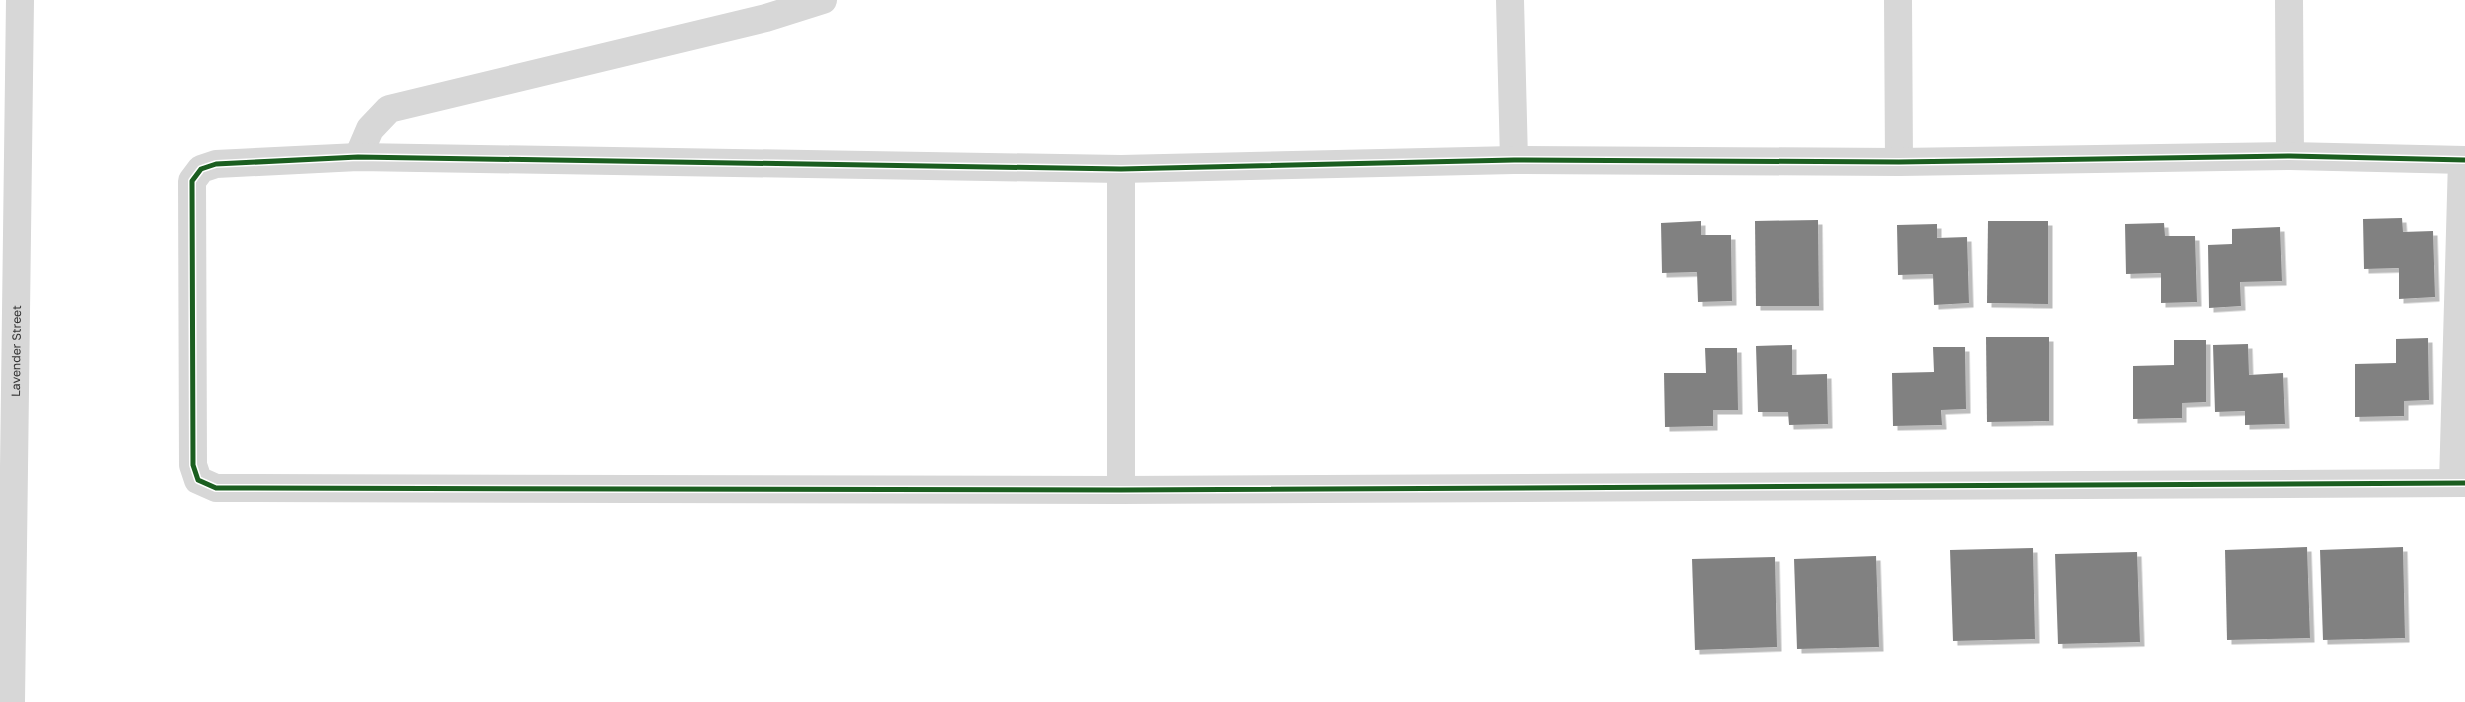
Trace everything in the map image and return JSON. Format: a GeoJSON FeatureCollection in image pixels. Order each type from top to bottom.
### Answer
{"type":"FeatureCollection","features":[{"type":"Feature","properties":{"kind":"street","name":"Lavender Street"},"geometry":{"type":"LineString","coordinates":[[11,702],[20,0]]}},
{"type":"Feature","properties":{"kind":"street"},"geometry":{"type":"LineString","coordinates":[[358,157],[370,129],[389,109],[766,18],[823,0]]}},
{"type":"Feature","properties":{"kind":"street"},"geometry":{"type":"LineString","coordinates":[[1510,0],[1514,160]]}},
{"type":"Feature","properties":{"kind":"street"},"geometry":{"type":"LineString","coordinates":[[1898,0],[1899,162]]}},
{"type":"Feature","properties":{"kind":"street"},"geometry":{"type":"LineString","coordinates":[[2289,0],[2290,156]]}},
{"type":"Feature","properties":{"kind":"street"},"geometry":{"type":"LineString","coordinates":[[2290,156],[2463,160],[2459,483],[1121,490],[216,488],[198,480],[193,465],[192,181],[201,169],[216,164],[358,157],[1122,169],[1514,160],[1899,162],[2290,156]]}},
{"type":"Feature","properties":{"kind":"street"},"geometry":{"type":"LineString","coordinates":[[1121,490],[1122,169]]}},
{"type":"Feature","properties":{"kind":"building"},"geometry":{"type":"Polygon","coordinates":[[[2402,218],[2403,232],[2433,231],[2435,297],[2399,299],[2399,268],[2364,269],[2363,219],[2402,218]]]}},
{"type":"Feature","properties":{"kind":"building"},"geometry":{"type":"Polygon","coordinates":[[[1818,220],[1819,306],[1756,306],[1755,221],[1818,220]]]}},
{"type":"Feature","properties":{"kind":"building"},"geometry":{"type":"Polygon","coordinates":[[[1701,221],[1701,235],[1731,235],[1732,301],[1698,302],[1697,272],[1662,273],[1661,223],[1701,221]]]}},
{"type":"Feature","properties":{"kind":"building"},"geometry":{"type":"Polygon","coordinates":[[[1988,221],[2048,221],[2048,304],[1987,303],[1988,221]]]}},
{"type":"Feature","properties":{"kind":"building"},"geometry":{"type":"Polygon","coordinates":[[[2164,223],[2165,236],[2195,236],[2197,302],[2161,303],[2161,273],[2126,274],[2125,224],[2164,223]]]}},
{"type":"Feature","properties":{"kind":"building"},"geometry":{"type":"Polygon","coordinates":[[[1937,224],[1937,238],[1967,237],[1969,303],[1934,305],[1933,274],[1898,275],[1897,225],[1937,224]]]}},
{"type":"Feature","properties":{"kind":"building"},"geometry":{"type":"Polygon","coordinates":[[[2280,227],[2282,281],[2240,282],[2241,306],[2209,308],[2208,245],[2232,244],[2232,229],[2280,227]]]}},
{"type":"Feature","properties":{"kind":"building"},"geometry":{"type":"Polygon","coordinates":[[[1986,337],[2049,337],[2049,421],[1987,422],[1986,337]]]}},
{"type":"Feature","properties":{"kind":"building"},"geometry":{"type":"Polygon","coordinates":[[[2428,338],[2429,400],[2404,401],[2404,416],[2355,417],[2355,364],[2396,363],[2396,339],[2428,338]]]}},
{"type":"Feature","properties":{"kind":"building"},"geometry":{"type":"Polygon","coordinates":[[[2174,340],[2206,340],[2206,402],[2182,403],[2182,418],[2133,419],[2133,366],[2174,365],[2174,340]]]}},
{"type":"Feature","properties":{"kind":"building"},"geometry":{"type":"Polygon","coordinates":[[[2248,344],[2249,375],[2283,373],[2285,424],[2245,425],[2245,411],[2215,412],[2213,345],[2248,344]]]}},
{"type":"Feature","properties":{"kind":"building"},"geometry":{"type":"Polygon","coordinates":[[[1792,345],[1792,375],[1827,374],[1828,424],[1789,425],[1788,412],[1758,412],[1756,346],[1792,345]]]}},
{"type":"Feature","properties":{"kind":"building"},"geometry":{"type":"Polygon","coordinates":[[[1933,347],[1965,347],[1966,409],[1941,410],[1942,425],[1893,426],[1892,373],[1934,372],[1933,347]]]}},
{"type":"Feature","properties":{"kind":"building"},"geometry":{"type":"Polygon","coordinates":[[[1705,348],[1737,348],[1738,410],[1713,410],[1713,426],[1665,427],[1664,373],[1706,373],[1705,348]]]}},
{"type":"Feature","properties":{"kind":"building"},"geometry":{"type":"Polygon","coordinates":[[[2307,547],[2310,638],[2227,640],[2225,550],[2307,547]]]}},
{"type":"Feature","properties":{"kind":"building"},"geometry":{"type":"Polygon","coordinates":[[[2403,547],[2405,638],[2323,640],[2320,550],[2403,547]]]}},
{"type":"Feature","properties":{"kind":"building"},"geometry":{"type":"Polygon","coordinates":[[[2033,548],[2035,639],[1953,641],[1950,550],[2033,548]]]}},
{"type":"Feature","properties":{"kind":"building"},"geometry":{"type":"Polygon","coordinates":[[[2137,552],[2140,642],[2058,644],[2055,554],[2137,552]]]}},
{"type":"Feature","properties":{"kind":"building"},"geometry":{"type":"Polygon","coordinates":[[[1876,556],[1879,647],[1797,649],[1794,559],[1876,556]]]}},
{"type":"Feature","properties":{"kind":"building"},"geometry":{"type":"Polygon","coordinates":[[[1775,557],[1777,647],[1695,650],[1692,559],[1775,557]]]}},
{"type":"Feature","properties":{"kind":"cycle path"},"geometry":{"type":"LineString","coordinates":[[2465,160],[2290,156],[1899,162],[1514,160],[1121,169],[358,157],[216,164],[201,169],[192,181],[193,465],[198,480],[216,488],[1121,490],[2465,483]]}}]}
